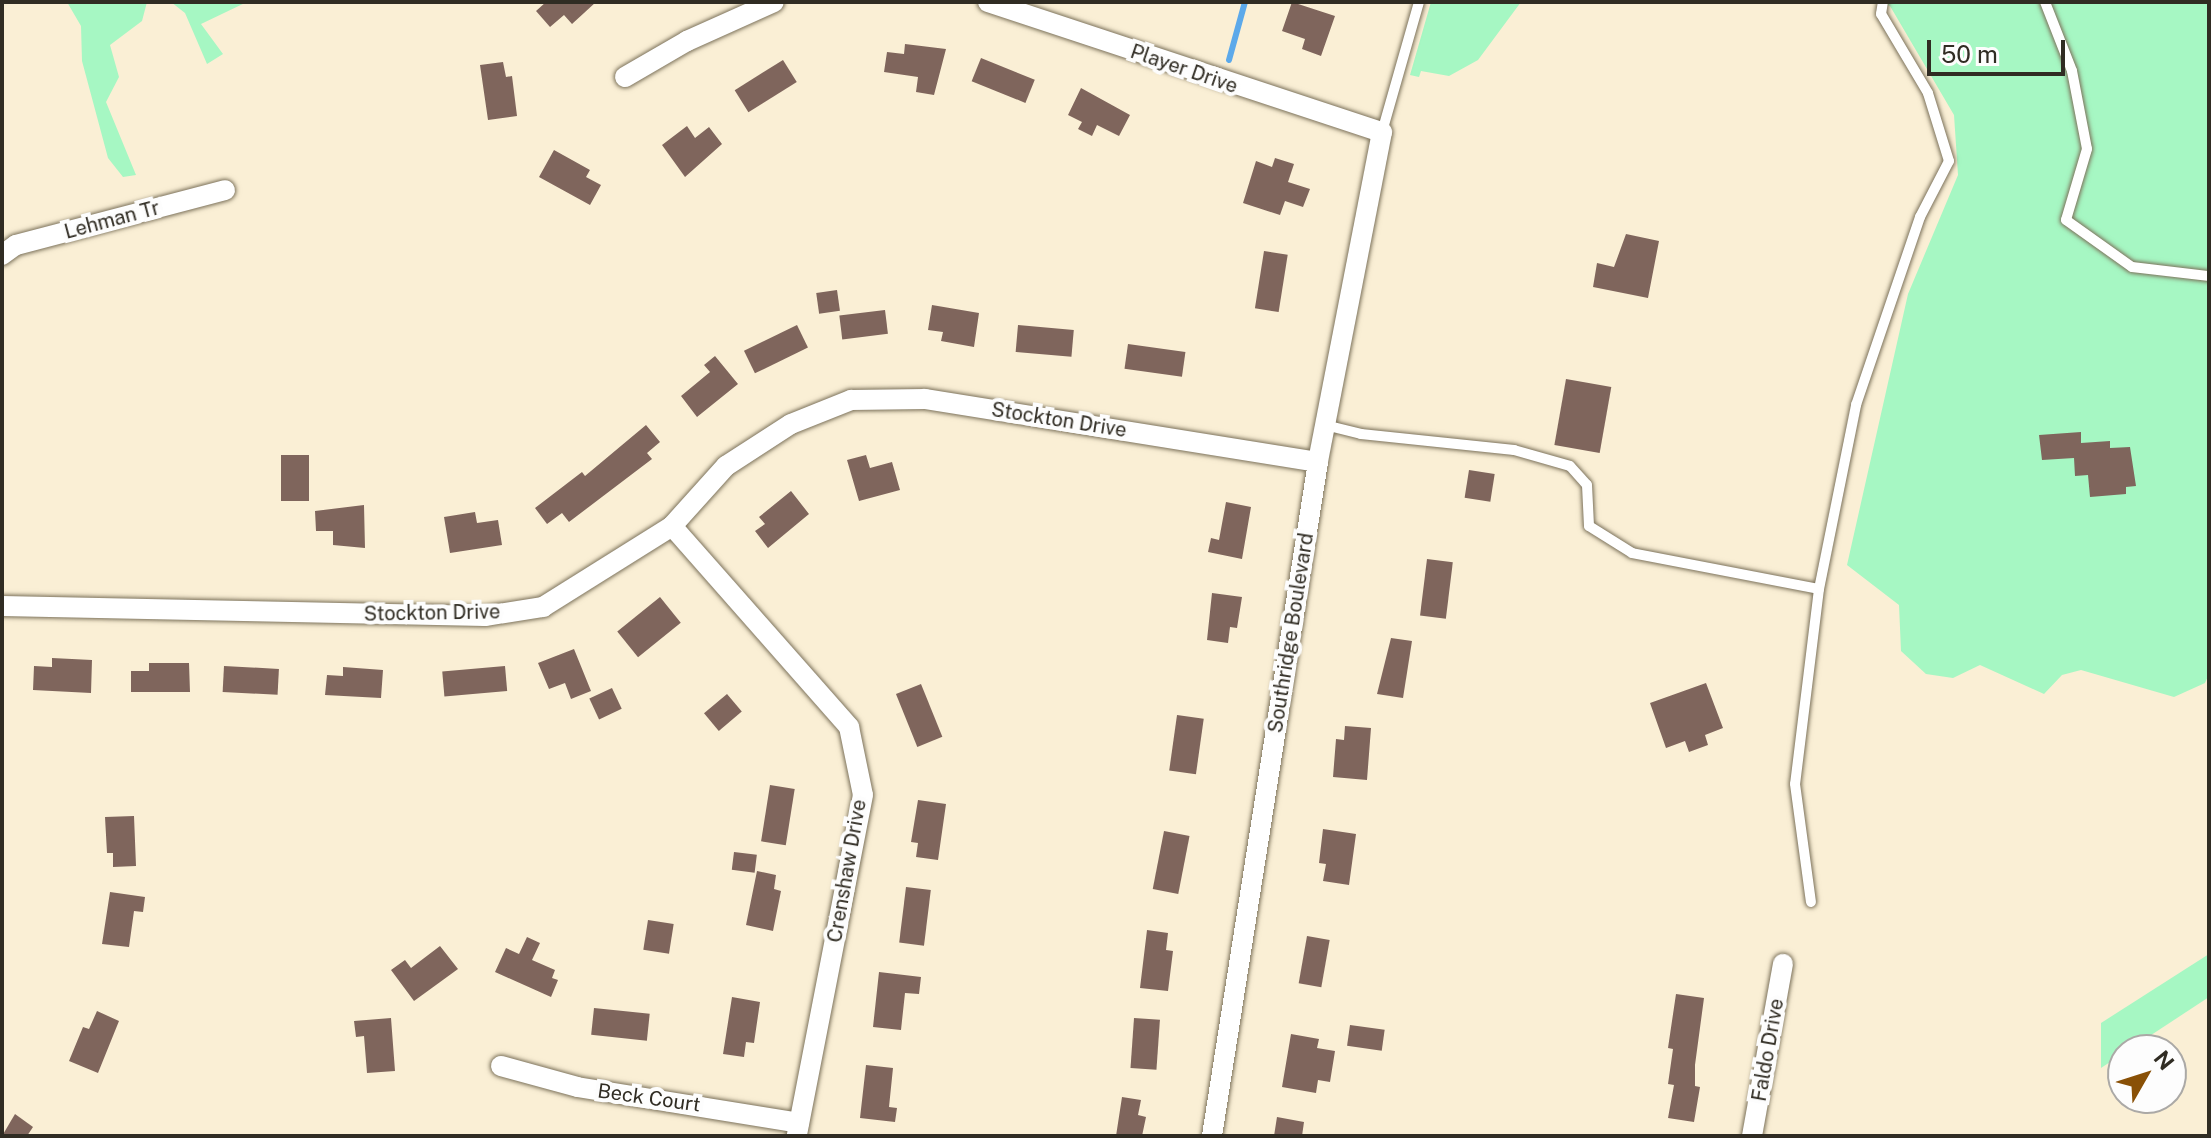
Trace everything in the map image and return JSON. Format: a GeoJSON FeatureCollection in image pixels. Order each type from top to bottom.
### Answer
{"type":"FeatureCollection","features":[{"type":"Feature","properties":{"kind":"street"},"geometry":{"type":"LineString","coordinates":[[625,77],[687,41],[774,2]]}},
{"type":"Feature","properties":{"kind":"street","name":"Player Drive"},"geometry":{"type":"LineString","coordinates":[[988,2],[1382,132]]}},
{"type":"Feature","properties":{"kind":"street","name":"Southridge Boulevard"},"geometry":{"type":"LineString","coordinates":[[1212,1136],[1318,462],[1382,132]]}},
{"type":"Feature","properties":{"kind":"street","name":"Lehman Tr"},"geometry":{"type":"LineString","coordinates":[[2,255],[16,245],[225,190]]}},
{"type":"Feature","properties":{"kind":"street","name":"Stockton Drive"},"geometry":{"type":"LineString","coordinates":[[2,606],[485,616],[543,607],[672,526],[726,466],[791,424],[851,400],[925,399],[1318,462]]}},
{"type":"Feature","properties":{"kind":"street","name":"Crenshaw Drive"},"geometry":{"type":"LineString","coordinates":[[672,526],[849,727],[863,795],[798,1129]]}},
{"type":"Feature","properties":{"kind":"street","name":"Faldo Drive"},"geometry":{"type":"LineString","coordinates":[[1752,1136],[1783,964]]}},
{"type":"Feature","properties":{"kind":"street","name":"Beck Court"},"geometry":{"type":"LineString","coordinates":[[501,1066],[577,1087],[798,1129]]}},
{"type":"Feature","properties":{"kind":"lane"},"geometry":{"type":"LineString","coordinates":[[1382,132],[1419,2]]}},
{"type":"Feature","properties":{"kind":"lane"},"geometry":{"type":"LineString","coordinates":[[1811,902],[1795,784],[1819,589],[1856,405],[1920,217],[1949,161],[1928,93],[1881,14],[1883,2]]}},
{"type":"Feature","properties":{"kind":"lane"},"geometry":{"type":"LineString","coordinates":[[2045,2],[2072,71],[2087,149],[2066,220],[2132,267],[2209,276]]}},
{"type":"Feature","properties":{"kind":"lane"},"geometry":{"type":"LineString","coordinates":[[1325,425],[1361,434],[1514,450],[1570,466],[1587,485],[1589,526],[1632,553],[1819,589]]}},
{"type":"Feature","properties":{"kind":"green space"},"geometry":{"type":"Polygon","coordinates":[[[67,2],[147,2],[142,21],[110,45],[119,77],[106,102],[136,175],[123,177],[108,158],[82,61],[81,26],[67,2]]]}},
{"type":"Feature","properties":{"kind":"green space"},"geometry":{"type":"Polygon","coordinates":[[[171,2],[247,2],[201,24],[223,54],[207,64],[185,13],[171,2]]]}},
{"type":"Feature","properties":{"kind":"green space"},"geometry":{"type":"Polygon","coordinates":[[[1431,2],[1521,2],[1478,60],[1449,76],[1421,71],[1419,77],[1410,75],[1431,2]]]}},
{"type":"Feature","properties":{"kind":"green space"},"geometry":{"type":"Polygon","coordinates":[[[1881,2],[2209,2],[2209,674],[2205,683],[2174,697],[2081,670],[2062,675],[2044,694],[1980,665],[1953,678],[1926,674],[1901,651],[1899,605],[1847,565],[1908,294],[1958,175],[1954,115],[1890,6],[1881,2]]]}},
{"type":"Feature","properties":{"kind":"green space"},"geometry":{"type":"Polygon","coordinates":[[[2209,954],[2209,997],[2153,1034],[2107,1034],[2107,1064],[2101,1068],[2101,1023],[2209,954]]]}},
{"type":"Feature","properties":{"kind":"building"},"geometry":{"type":"Polygon","coordinates":[[[546,2],[596,2],[572,24],[564,15],[550,27],[536,11],[546,2]]]}},
{"type":"Feature","properties":{"kind":"building"},"geometry":{"type":"Polygon","coordinates":[[[1292,2],[1335,16],[1321,56],[1302,49],[1305,39],[1282,31],[1292,2]]]}},
{"type":"Feature","properties":{"kind":"building"},"geometry":{"type":"Polygon","coordinates":[[[905,44],[946,49],[934,95],[916,92],[918,77],[884,72],[887,52],[904,54],[905,44]]]}},
{"type":"Feature","properties":{"kind":"building"},"geometry":{"type":"Polygon","coordinates":[[[981,58],[1035,80],[1025,103],[972,81],[981,58]]]}},
{"type":"Feature","properties":{"kind":"building"},"geometry":{"type":"Polygon","coordinates":[[[783,60],[797,82],[748,112],[735,90],[783,60]]]}},
{"type":"Feature","properties":{"kind":"building"},"geometry":{"type":"Polygon","coordinates":[[[503,62],[506,77],[512,76],[517,116],[488,120],[480,65],[503,62]]]}},
{"type":"Feature","properties":{"kind":"building"},"geometry":{"type":"Polygon","coordinates":[[[1081,88],[1130,115],[1119,136],[1097,125],[1092,136],[1078,129],[1082,122],[1068,115],[1081,88]]]}},
{"type":"Feature","properties":{"kind":"building"},"geometry":{"type":"Polygon","coordinates":[[[687,126],[695,138],[709,127],[722,144],[685,177],[662,145],[687,126]]]}},
{"type":"Feature","properties":{"kind":"building"},"geometry":{"type":"Polygon","coordinates":[[[554,150],[590,170],[586,177],[601,185],[590,205],[539,177],[554,150]]]}},
{"type":"Feature","properties":{"kind":"building"},"geometry":{"type":"Polygon","coordinates":[[[1275,158],[1294,164],[1288,182],[1310,189],[1303,207],[1285,201],[1280,215],[1243,203],[1256,161],[1272,167],[1275,158]]]}},
{"type":"Feature","properties":{"kind":"building"},"geometry":{"type":"Polygon","coordinates":[[[1626,234],[1659,241],[1648,298],[1593,287],[1597,263],[1614,267],[1626,234]]]}},
{"type":"Feature","properties":{"kind":"building"},"geometry":{"type":"Polygon","coordinates":[[[1264,251],[1288,255],[1279,312],[1255,308],[1264,251]]]}},
{"type":"Feature","properties":{"kind":"building"},"geometry":{"type":"Polygon","coordinates":[[[837,290],[840,311],[819,314],[816,293],[837,290]]]}},
{"type":"Feature","properties":{"kind":"building"},"geometry":{"type":"Polygon","coordinates":[[[932,305],[979,313],[974,347],[941,341],[943,332],[928,330],[932,305]]]}},
{"type":"Feature","properties":{"kind":"building"},"geometry":{"type":"Polygon","coordinates":[[[885,310],[888,334],[842,339],[839,316],[885,310]]]}},
{"type":"Feature","properties":{"kind":"building"},"geometry":{"type":"Polygon","coordinates":[[[797,325],[808,347],[755,373],[744,351],[797,325]]]}},
{"type":"Feature","properties":{"kind":"building"},"geometry":{"type":"Polygon","coordinates":[[[1018,325],[1074,330],[1071,357],[1016,352],[1018,325]]]}},
{"type":"Feature","properties":{"kind":"building"},"geometry":{"type":"Polygon","coordinates":[[[1128,344],[1185,352],[1182,377],[1125,369],[1128,344]]]}},
{"type":"Feature","properties":{"kind":"building"},"geometry":{"type":"Polygon","coordinates":[[[715,356],[738,384],[697,417],[681,396],[710,372],[704,365],[715,356]]]}},
{"type":"Feature","properties":{"kind":"building"},"geometry":{"type":"Polygon","coordinates":[[[1566,379],[1611,387],[1600,453],[1554,445],[1566,379]]]}},
{"type":"Feature","properties":{"kind":"building"},"geometry":{"type":"Polygon","coordinates":[[[646,425],[660,442],[647,453],[652,459],[569,522],[562,513],[547,524],[535,508],[582,472],[585,476],[646,425]]]}},
{"type":"Feature","properties":{"kind":"building"},"geometry":{"type":"Polygon","coordinates":[[[2081,432],[2081,443],[2110,441],[2110,448],[2130,447],[2136,486],[2126,487],[2126,494],[2090,497],[2088,475],[2075,476],[2074,458],[2042,460],[2039,435],[2081,432]]]}},
{"type":"Feature","properties":{"kind":"building"},"geometry":{"type":"Polygon","coordinates":[[[281,455],[309,455],[309,501],[281,501],[281,455]]]}},
{"type":"Feature","properties":{"kind":"building"},"geometry":{"type":"Polygon","coordinates":[[[866,455],[870,468],[892,462],[900,490],[859,501],[847,460],[866,455]]]}},
{"type":"Feature","properties":{"kind":"building"},"geometry":{"type":"Polygon","coordinates":[[[1469,470],[1495,474],[1490,502],[1465,498],[1469,470]]]}},
{"type":"Feature","properties":{"kind":"building"},"geometry":{"type":"Polygon","coordinates":[[[791,491],[809,514],[768,548],[755,531],[765,524],[759,517],[791,491]]]}},
{"type":"Feature","properties":{"kind":"building"},"geometry":{"type":"Polygon","coordinates":[[[1226,502],[1251,507],[1242,559],[1208,552],[1211,538],[1219,540],[1226,502]]]}},
{"type":"Feature","properties":{"kind":"building"},"geometry":{"type":"Polygon","coordinates":[[[364,505],[365,548],[333,545],[333,531],[316,531],[315,511],[364,505]]]}},
{"type":"Feature","properties":{"kind":"building"},"geometry":{"type":"Polygon","coordinates":[[[475,512],[477,523],[498,520],[502,545],[450,553],[444,517],[475,512]]]}},
{"type":"Feature","properties":{"kind":"building"},"geometry":{"type":"Polygon","coordinates":[[[1427,559],[1453,562],[1446,619],[1420,616],[1427,559]]]}},
{"type":"Feature","properties":{"kind":"building"},"geometry":{"type":"Polygon","coordinates":[[[1212,593],[1242,597],[1237,628],[1230,627],[1228,643],[1207,640],[1212,593]]]}},
{"type":"Feature","properties":{"kind":"building"},"geometry":{"type":"Polygon","coordinates":[[[660,597],[681,623],[638,657],[617,632],[660,597]]]}},
{"type":"Feature","properties":{"kind":"building"},"geometry":{"type":"Polygon","coordinates":[[[1391,638],[1412,641],[1403,698],[1377,694],[1391,638]]]}},
{"type":"Feature","properties":{"kind":"building"},"geometry":{"type":"Polygon","coordinates":[[[574,649],[591,691],[571,699],[565,683],[549,689],[538,663],[574,649]]]}},
{"type":"Feature","properties":{"kind":"building"},"geometry":{"type":"Polygon","coordinates":[[[52,658],[92,660],[91,693],[33,690],[34,666],[52,667],[52,658]]]}},
{"type":"Feature","properties":{"kind":"building"},"geometry":{"type":"Polygon","coordinates":[[[149,663],[189,663],[190,692],[131,692],[131,671],[149,671],[149,663]]]}},
{"type":"Feature","properties":{"kind":"building"},"geometry":{"type":"Polygon","coordinates":[[[224,666],[279,669],[278,695],[223,692],[224,666]]]}},
{"type":"Feature","properties":{"kind":"building"},"geometry":{"type":"Polygon","coordinates":[[[505,666],[507,691],[444,696],[442,671],[505,666]]]}},
{"type":"Feature","properties":{"kind":"building"},"geometry":{"type":"Polygon","coordinates":[[[343,667],[383,670],[381,698],[325,695],[327,675],[343,676],[343,667]]]}},
{"type":"Feature","properties":{"kind":"building"},"geometry":{"type":"Polygon","coordinates":[[[1706,683],[1723,728],[1705,735],[1708,745],[1689,752],[1685,741],[1666,748],[1650,703],[1706,683]]]}},
{"type":"Feature","properties":{"kind":"building"},"geometry":{"type":"Polygon","coordinates":[[[921,684],[942,737],[917,747],[896,694],[921,684]]]}},
{"type":"Feature","properties":{"kind":"building"},"geometry":{"type":"Polygon","coordinates":[[[612,688],[622,709],[599,719],[589,699],[612,688]]]}},
{"type":"Feature","properties":{"kind":"building"},"geometry":{"type":"Polygon","coordinates":[[[727,694],[742,712],[719,731],[704,713],[727,694]]]}},
{"type":"Feature","properties":{"kind":"building"},"geometry":{"type":"Polygon","coordinates":[[[1177,715],[1204,719],[1196,774],[1169,770],[1177,715]]]}},
{"type":"Feature","properties":{"kind":"building"},"geometry":{"type":"Polygon","coordinates":[[[1345,726],[1371,728],[1367,780],[1333,777],[1336,739],[1344,740],[1345,726]]]}},
{"type":"Feature","properties":{"kind":"building"},"geometry":{"type":"Polygon","coordinates":[[[770,785],[795,789],[786,845],[761,841],[770,785]]]}},
{"type":"Feature","properties":{"kind":"building"},"geometry":{"type":"Polygon","coordinates":[[[918,800],[946,804],[938,860],[916,857],[918,843],[911,842],[918,800]]]}},
{"type":"Feature","properties":{"kind":"building"},"geometry":{"type":"Polygon","coordinates":[[[134,816],[136,866],[113,867],[113,853],[107,853],[105,817],[134,816]]]}},
{"type":"Feature","properties":{"kind":"building"},"geometry":{"type":"Polygon","coordinates":[[[1323,829],[1356,834],[1349,885],[1323,881],[1326,864],[1319,863],[1323,829]]]}},
{"type":"Feature","properties":{"kind":"building"},"geometry":{"type":"Polygon","coordinates":[[[1164,831],[1190,836],[1178,894],[1153,889],[1164,831]]]}},
{"type":"Feature","properties":{"kind":"building"},"geometry":{"type":"Polygon","coordinates":[[[734,852],[757,855],[755,873],[732,870],[734,852]]]}},
{"type":"Feature","properties":{"kind":"building"},"geometry":{"type":"Polygon","coordinates":[[[757,871],[776,875],[774,889],[781,891],[773,931],[746,925],[757,871]]]}},
{"type":"Feature","properties":{"kind":"building"},"geometry":{"type":"Polygon","coordinates":[[[906,887],[931,890],[924,946],[899,943],[906,887]]]}},
{"type":"Feature","properties":{"kind":"building"},"geometry":{"type":"Polygon","coordinates":[[[110,892],[145,897],[143,912],[134,911],[129,947],[102,944],[110,892]]]}},
{"type":"Feature","properties":{"kind":"building"},"geometry":{"type":"Polygon","coordinates":[[[648,920],[674,924],[669,954],[643,950],[648,920]]]}},
{"type":"Feature","properties":{"kind":"building"},"geometry":{"type":"Polygon","coordinates":[[[1147,930],[1168,933],[1166,950],[1173,951],[1168,991],[1140,988],[1147,930]]]}},
{"type":"Feature","properties":{"kind":"building"},"geometry":{"type":"Polygon","coordinates":[[[1307,936],[1330,940],[1321,987],[1299,983],[1307,936]]]}},
{"type":"Feature","properties":{"kind":"building"},"geometry":{"type":"Polygon","coordinates":[[[527,937],[540,943],[532,960],[555,970],[552,978],[558,980],[551,997],[495,972],[506,948],[519,954],[527,937]]]}},
{"type":"Feature","properties":{"kind":"building"},"geometry":{"type":"Polygon","coordinates":[[[440,946],[458,969],[414,1001],[391,970],[405,960],[411,968],[440,946]]]}},
{"type":"Feature","properties":{"kind":"building"},"geometry":{"type":"Polygon","coordinates":[[[879,972],[921,977],[919,994],[905,993],[901,1030],[873,1027],[879,972]]]}},
{"type":"Feature","properties":{"kind":"building"},"geometry":{"type":"Polygon","coordinates":[[[1676,994],[1704,998],[1695,1065],[1695,1086],[1700,1087],[1694,1122],[1668,1118],[1674,1085],[1668,1084],[1673,1049],[1668,1048],[1676,994]]]}},
{"type":"Feature","properties":{"kind":"building"},"geometry":{"type":"Polygon","coordinates":[[[732,997],[760,1002],[754,1043],[746,1042],[744,1057],[723,1054],[732,997]]]}},
{"type":"Feature","properties":{"kind":"building"},"geometry":{"type":"Polygon","coordinates":[[[594,1008],[650,1014],[647,1041],[591,1035],[594,1008]]]}},
{"type":"Feature","properties":{"kind":"building"},"geometry":{"type":"Polygon","coordinates":[[[97,1011],[119,1021],[98,1073],[69,1061],[83,1027],[89,1029],[97,1011]]]}},
{"type":"Feature","properties":{"kind":"building"},"geometry":{"type":"Polygon","coordinates":[[[391,1018],[395,1071],[367,1073],[364,1036],[356,1037],[354,1021],[391,1018]]]}},
{"type":"Feature","properties":{"kind":"building"},"geometry":{"type":"Polygon","coordinates":[[[1134,1018],[1160,1020],[1156,1070],[1131,1068],[1134,1018]]]}},
{"type":"Feature","properties":{"kind":"building"},"geometry":{"type":"Polygon","coordinates":[[[1350,1025],[1385,1030],[1382,1051],[1347,1046],[1350,1025]]]}},
{"type":"Feature","properties":{"kind":"building"},"geometry":{"type":"Polygon","coordinates":[[[1291,1034],[1319,1039],[1317,1048],[1335,1051],[1330,1082],[1318,1080],[1316,1093],[1282,1087],[1291,1034]]]}},
{"type":"Feature","properties":{"kind":"building"},"geometry":{"type":"Polygon","coordinates":[[[866,1065],[893,1068],[889,1107],[897,1108],[895,1122],[860,1118],[866,1065]]]}},
{"type":"Feature","properties":{"kind":"building"},"geometry":{"type":"Polygon","coordinates":[[[1122,1097],[1141,1100],[1138,1115],[1146,1117],[1142,1136],[1116,1136],[1122,1097]]]}},
{"type":"Feature","properties":{"kind":"building"},"geometry":{"type":"Polygon","coordinates":[[[15,1114],[33,1127],[27,1136],[2,1136],[15,1114]]]}},
{"type":"Feature","properties":{"kind":"building"},"geometry":{"type":"Polygon","coordinates":[[[1277,1117],[1304,1122],[1302,1136],[1274,1136],[1277,1117]]]}},
{"type":"Feature","properties":{"kind":"waterway"},"geometry":{"type":"LineString","coordinates":[[1229,60],[1245,2]]}}]}
